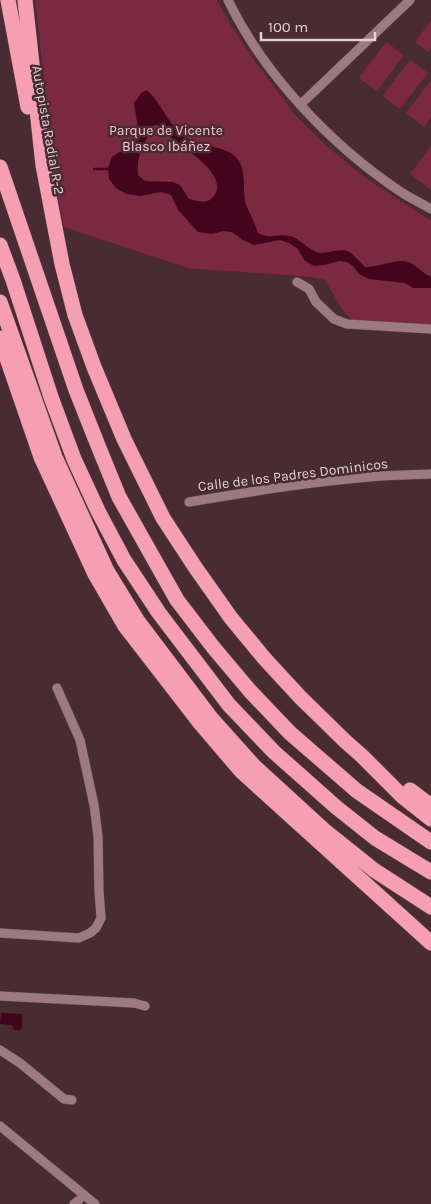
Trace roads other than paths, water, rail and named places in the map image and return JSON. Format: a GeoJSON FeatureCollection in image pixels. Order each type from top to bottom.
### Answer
{"type":"FeatureCollection","features":[{"type":"Feature","properties":{"kind":"highway","name":"Autopista Radial R-2"},"geometry":{"type":"LineString","coordinates":[[8,0],[20,59],[47,223],[62,264]]}},
{"type":"Feature","properties":{"kind":"highway"},"geometry":{"type":"LineString","coordinates":[[25,0],[43,165],[62,264],[75,315],[124,439],[163,518],[231,618],[300,698],[362,756],[431,806]]}},
{"type":"Feature","properties":{"kind":"highway"},"geometry":{"type":"LineString","coordinates":[[0,167],[76,390],[119,497],[177,600],[250,691],[290,733],[357,791],[431,842]]}},
{"type":"Feature","properties":{"kind":"highway"},"geometry":{"type":"LineString","coordinates":[[0,245],[74,459],[98,511],[124,560],[159,614],[229,705],[274,752],[336,807],[375,838],[431,872]]}},
{"type":"Feature","properties":{"kind":"highway"},"geometry":{"type":"LineString","coordinates":[[0,302],[55,457],[107,571],[138,620],[211,718],[254,766],[324,830],[374,870],[431,907]]}},
{"type":"Feature","properties":{"kind":"highway"},"geometry":{"type":"LineString","coordinates":[[0,338],[41,456],[95,574],[125,626],[200,723],[241,771],[431,943]]}},
{"type":"Feature","properties":{"kind":"highway"},"geometry":{"type":"LineString","coordinates":[[362,756],[402,796],[431,819]]}},
{"type":"Feature","properties":{"kind":"street"},"geometry":{"type":"LineString","coordinates":[[228,0],[249,37],[300,105],[344,148],[402,192],[431,209]]}},
{"type":"Feature","properties":{"kind":"street"},"geometry":{"type":"LineString","coordinates":[[300,105],[410,0]]}},
{"type":"Feature","properties":{"kind":"street"},"geometry":{"type":"LineString","coordinates":[[298,282],[308,288],[316,302],[334,318],[347,324],[431,329]]}},
{"type":"Feature","properties":{"kind":"street","name":"Calle de los Padres Dominicos"},"geometry":{"type":"LineString","coordinates":[[189,502],[334,481],[431,474]]}},
{"type":"Feature","properties":{"kind":"street"},"geometry":{"type":"LineString","coordinates":[[0,933],[79,938],[96,928],[101,918],[98,836],[94,805],[80,740],[57,688]]}},
{"type":"Feature","properties":{"kind":"street"},"geometry":{"type":"LineString","coordinates":[[0,996],[134,1003],[145,1006]]}},
{"type":"Feature","properties":{"kind":"street"},"geometry":{"type":"LineString","coordinates":[[0,1050],[20,1062],[64,1099],[72,1100]]}},
{"type":"Feature","properties":{"kind":"street"},"geometry":{"type":"LineString","coordinates":[[0,1126],[95,1204]]}},
{"type":"Feature","properties":{"kind":"waterway"},"geometry":{"type":"LineString","coordinates":[[94,169],[110,169]]}},
{"type":"Feature","properties":{"kind":"park label","name":"Parque de Vicente Blasco Ibáñez"},"geometry":{"type":"Point","coordinates":[166,138]}}]}
